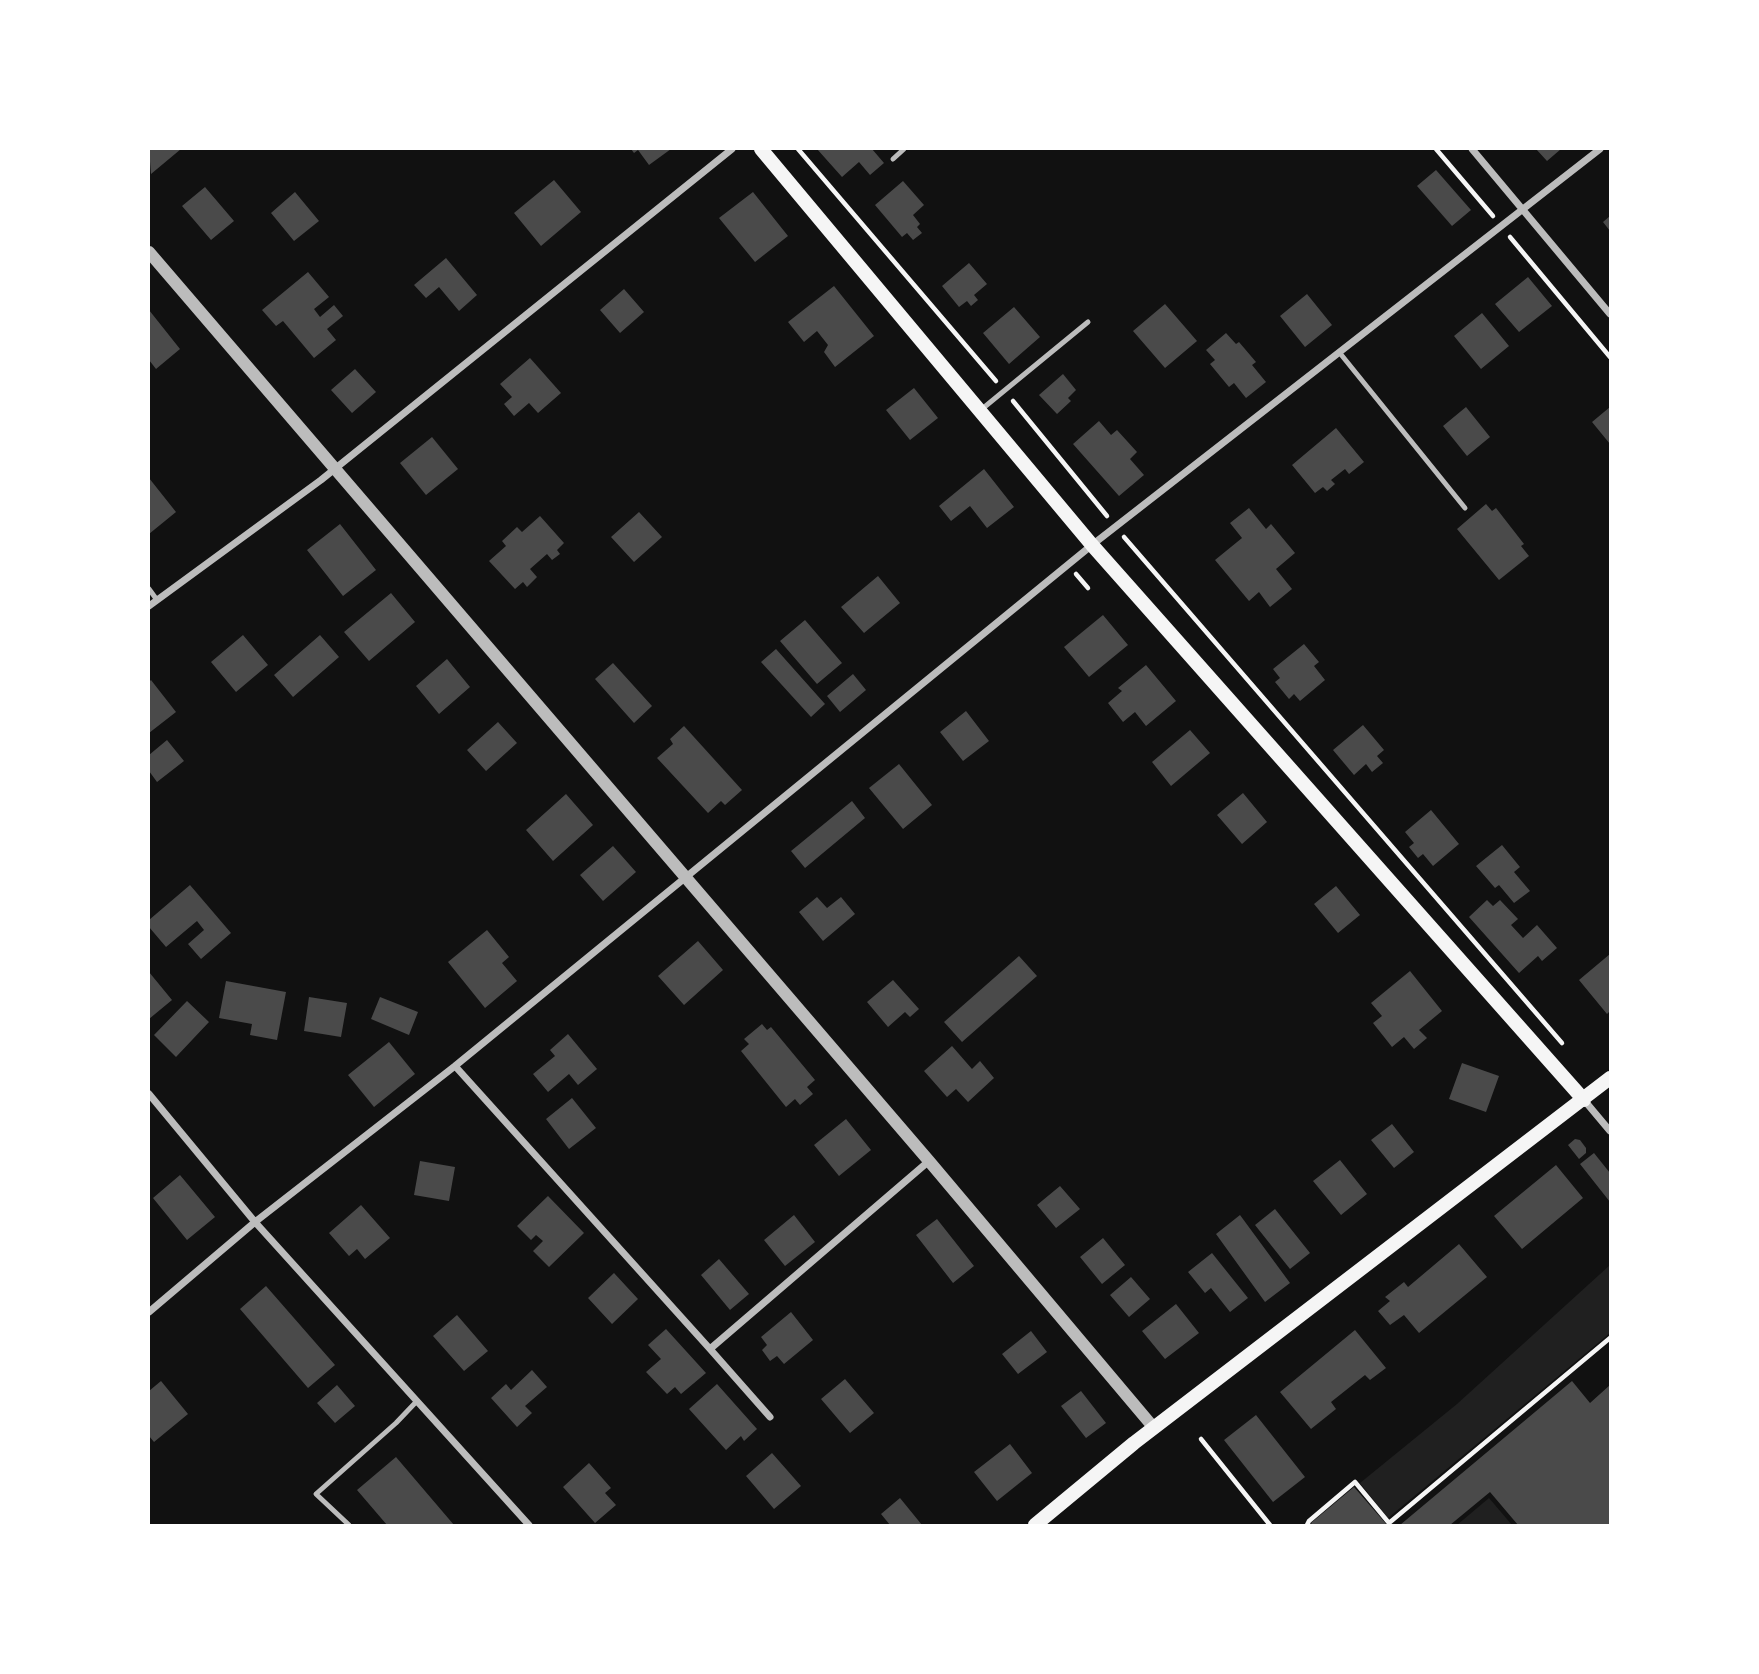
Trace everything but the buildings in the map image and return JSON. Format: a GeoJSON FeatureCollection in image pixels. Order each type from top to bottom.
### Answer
{"type":"FeatureCollection","features":[{"type":"Feature","properties":{"kind":"main road"},"geometry":{"type":"LineString","coordinates":[[761,149],[1091,545],[1584,1100]]}},
{"type":"Feature","properties":{"kind":"main road"},"geometry":{"type":"LineString","coordinates":[[1035,1525],[1154,1428],[1610,1079]]}},
{"type":"Feature","properties":{"kind":"street"},"geometry":{"type":"LineString","coordinates":[[149,606],[335,468],[732,149]]}},
{"type":"Feature","properties":{"kind":"street"},"geometry":{"type":"LineString","coordinates":[[1472,149],[1610,314]]}},
{"type":"Feature","properties":{"kind":"street"},"geometry":{"type":"LineString","coordinates":[[149,1312],[255,1222],[454,1066],[1091,545],[1600,149]]}},
{"type":"Feature","properties":{"kind":"street"},"geometry":{"type":"LineString","coordinates":[[149,251],[929,1161],[1154,1428]]}},
{"type":"Feature","properties":{"kind":"street"},"geometry":{"type":"LineString","coordinates":[[454,1066],[770,1418]]}},
{"type":"Feature","properties":{"kind":"street"},"geometry":{"type":"LineString","coordinates":[[149,1094],[255,1222],[529,1525]]}},
{"type":"Feature","properties":{"kind":"street"},"geometry":{"type":"LineString","coordinates":[[1584,1100],[1610,1132]]}},
{"type":"Feature","properties":{"kind":"street"},"geometry":{"type":"LineString","coordinates":[[710,1349],[929,1161]]}},
{"type":"Feature","properties":{"kind":"lane"},"geometry":{"type":"LineString","coordinates":[[893,159],[904,149]]}},
{"type":"Feature","properties":{"kind":"lane"},"geometry":{"type":"LineString","coordinates":[[980,411],[1088,321]]}},
{"type":"Feature","properties":{"kind":"lane"},"geometry":{"type":"LineString","coordinates":[[1339,352],[1465,508]]}},
{"type":"Feature","properties":{"kind":"lane"},"geometry":{"type":"LineString","coordinates":[[149,589],[157,600]]}},
{"type":"Feature","properties":{"kind":"lane"},"geometry":{"type":"LineString","coordinates":[[349,1525],[316,1494],[416,1402]]}},
{"type":"Feature","properties":{"kind":"path"},"geometry":{"type":"LineString","coordinates":[[799,149],[1004,390],[1105,514]]}},
{"type":"Feature","properties":{"kind":"path"},"geometry":{"type":"LineString","coordinates":[[1436,149],[1610,357]]}},
{"type":"Feature","properties":{"kind":"path"},"geometry":{"type":"LineString","coordinates":[[1134,550],[1570,1053]]}},
{"type":"Feature","properties":{"kind":"path"},"geometry":{"type":"LineString","coordinates":[[1307,1525],[1355,1482],[1390,1523],[1610,1338]]}},
{"type":"Feature","properties":{"kind":"path"},"geometry":{"type":"LineString","coordinates":[[1201,1439],[1270,1525]]}},
{"type":"Feature","properties":{"kind":"shaded area"},"geometry":{"type":"Polygon","coordinates":[[[1610,1265],[1610,1333],[1388,1518],[1360,1483],[1457,1404],[1610,1265]]]}},
{"type":"Feature","properties":{"kind":"shaded area"},"geometry":{"type":"Polygon","coordinates":[[[1489,1498],[1512,1525],[1457,1525],[1489,1498]]]}}]}
